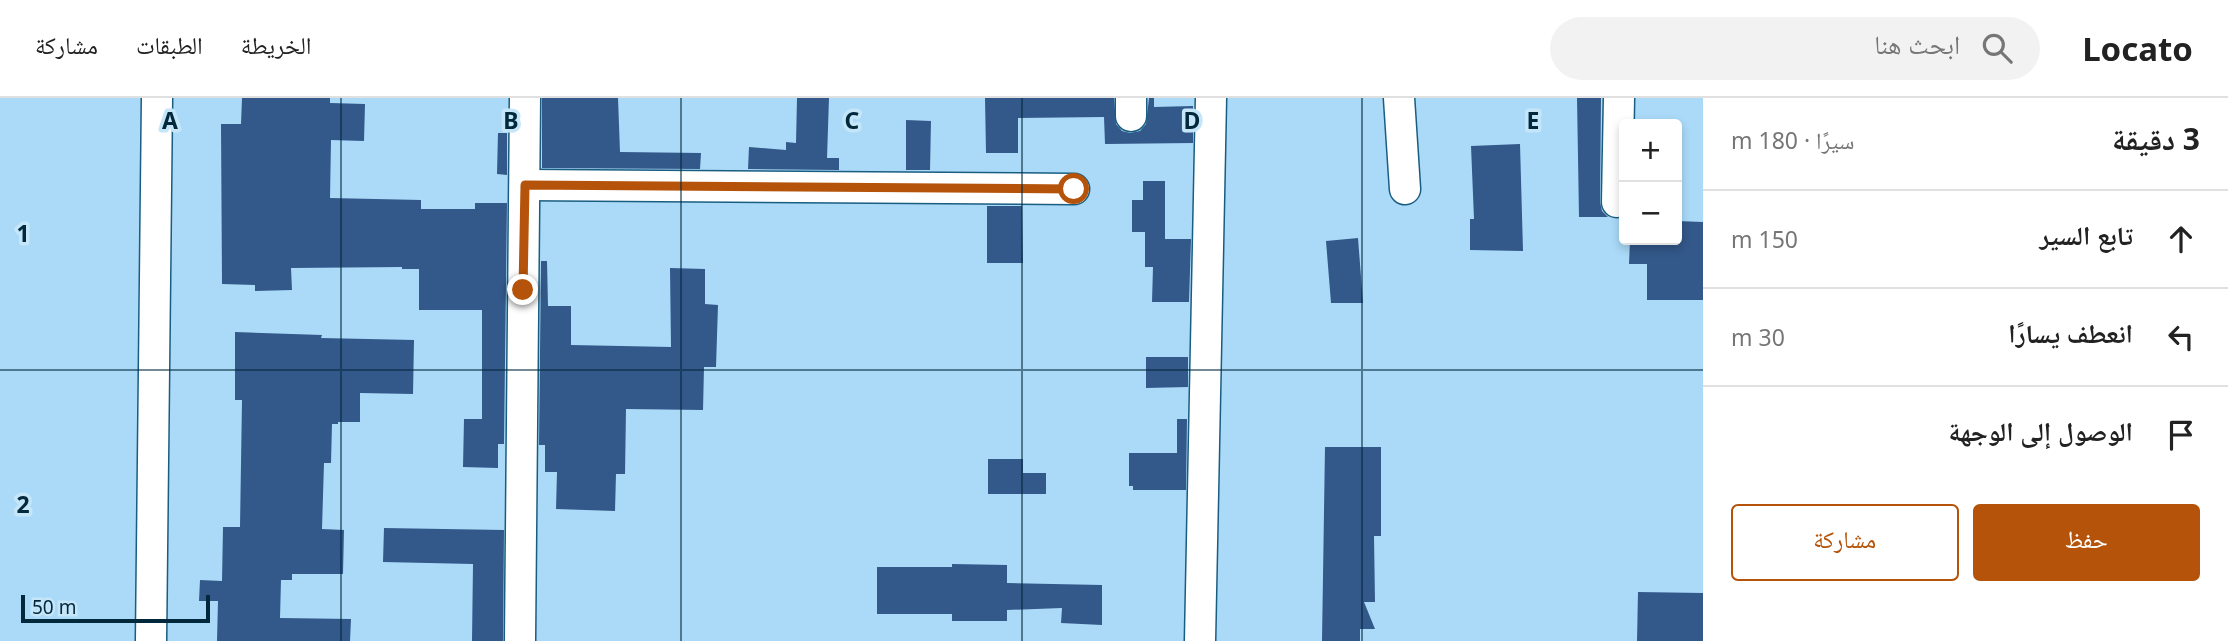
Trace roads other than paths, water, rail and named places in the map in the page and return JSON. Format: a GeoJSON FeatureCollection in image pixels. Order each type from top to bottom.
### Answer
{"type":"FeatureCollection","features":[{"type":"Feature","properties":{"kind":"street"},"geometry":{"type":"LineString","coordinates":[[151,641],[157,98]]}},
{"type":"Feature","properties":{"kind":"street"},"geometry":{"type":"LineString","coordinates":[[520,641],[525,98]]}},
{"type":"Feature","properties":{"kind":"street"},"geometry":{"type":"LineString","coordinates":[[1200,641],[1212,98]]}},
{"type":"Feature","properties":{"kind":"street"},"geometry":{"type":"LineString","coordinates":[[1399,98],[1405,189]]}},
{"type":"Feature","properties":{"kind":"street"},"geometry":{"type":"LineString","coordinates":[[1617,202],[1619,98]]}},
{"type":"Feature","properties":{"kind":"street"},"geometry":{"type":"LineString","coordinates":[[525,185],[1074,189]]}}]}
